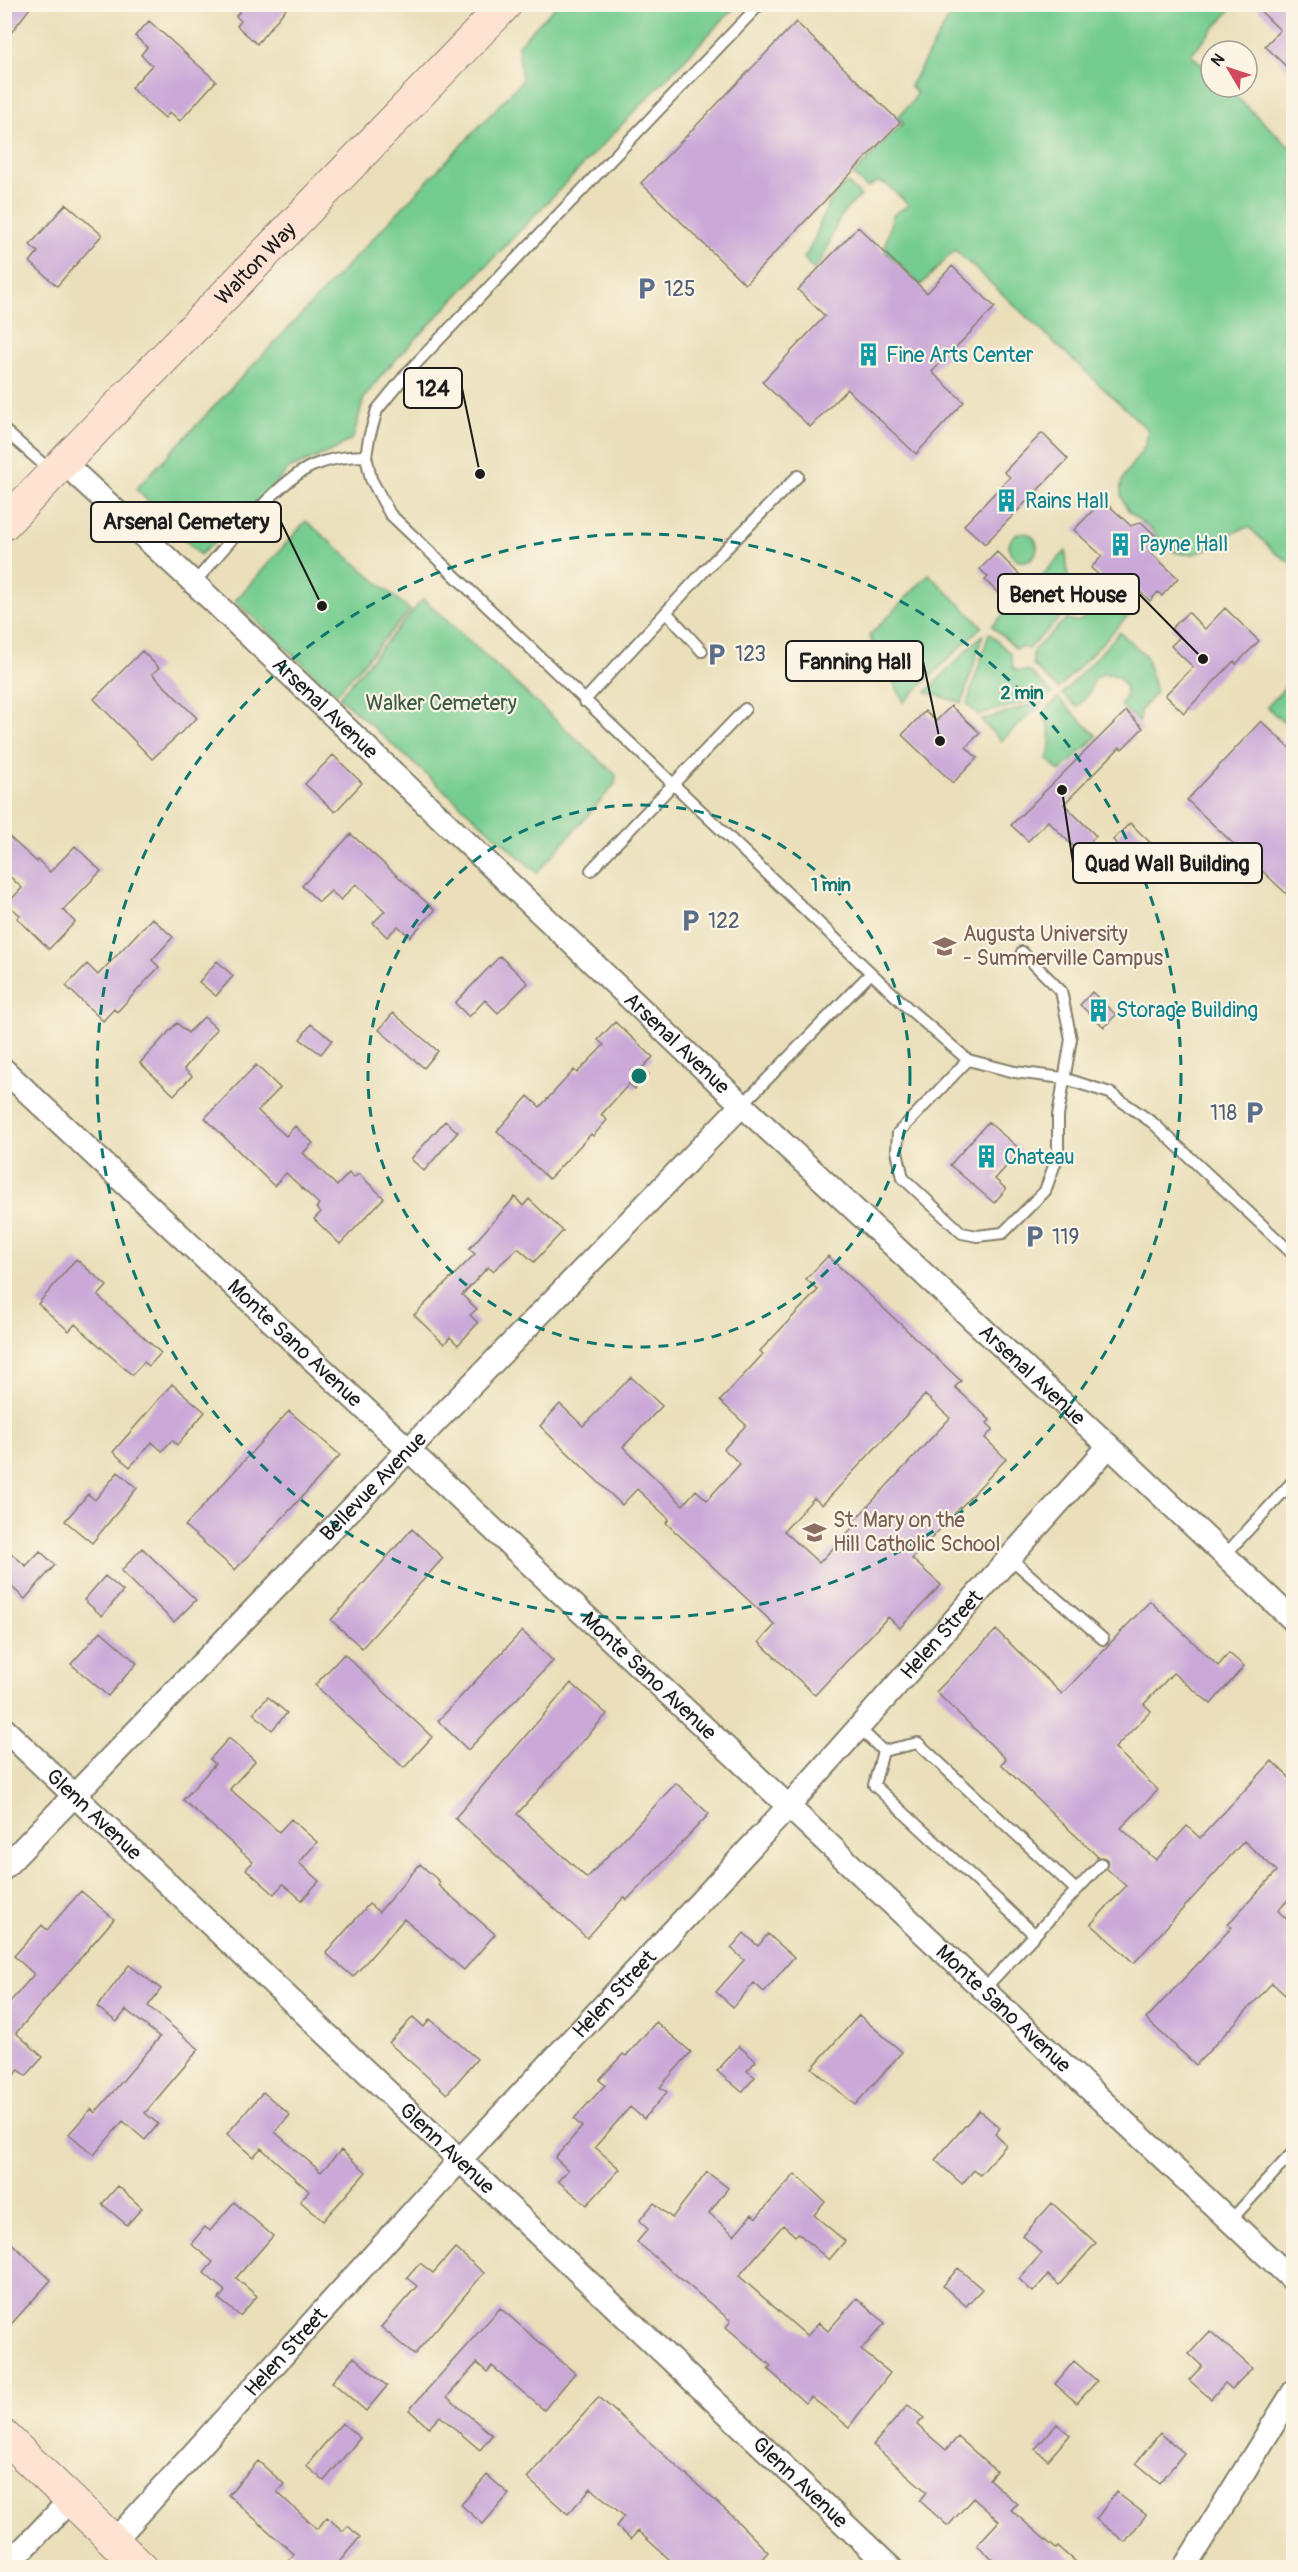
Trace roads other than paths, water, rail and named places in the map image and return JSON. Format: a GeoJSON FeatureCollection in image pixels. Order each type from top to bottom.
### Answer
{"type":"FeatureCollection","features":[{"type":"Feature","properties":{"kind":"main road","name":"Walton Way"},"geometry":{"type":"LineString","coordinates":[[4,524],[506,4]]}},
{"type":"Feature","properties":{"kind":"main road"},"geometry":{"type":"LineString","coordinates":[[4,2436],[72,2498],[142,2568]]}},
{"type":"Feature","properties":{"kind":"street","name":"Arsenal Avenue"},"geometry":{"type":"LineString","coordinates":[[59,468],[194,583],[742,1105],[1109,1446],[1293,1621]]}},
{"type":"Feature","properties":{"kind":"street","name":"Monte Sano Avenue"},"geometry":{"type":"LineString","coordinates":[[4,1070],[1293,2281]]}},
{"type":"Feature","properties":{"kind":"street","name":"Bellevue Avenue"},"geometry":{"type":"LineString","coordinates":[[4,1868],[742,1105]]}},
{"type":"Feature","properties":{"kind":"street","name":"Helen Street"},"geometry":{"type":"LineString","coordinates":[[115,2540],[460,2160],[788,1807],[1109,1446]]}},
{"type":"Feature","properties":{"kind":"street","name":"Glenn Avenue"},"geometry":{"type":"LineString","coordinates":[[4,1729],[891,2568]]}},
{"type":"Feature","properties":{"kind":"street"},"geometry":{"type":"LineString","coordinates":[[1184,2568],[1293,2391]]}},
{"type":"Feature","properties":{"kind":"street"},"geometry":{"type":"LineString","coordinates":[[5,2568],[72,2498]]}},
{"type":"Feature","properties":{"kind":"lane"},"geometry":{"type":"LineString","coordinates":[[760,4],[408,372],[376,410],[366,456],[371,479],[390,514],[944,1041],[968,1060],[1015,1072],[1063,1078],[1110,1093],[1153,1123],[1293,1255]]}},
{"type":"Feature","properties":{"kind":"lane"},"geometry":{"type":"LineString","coordinates":[[4,430],[59,468]]}},
{"type":"Feature","properties":{"kind":"lane"},"geometry":{"type":"LineString","coordinates":[[194,583],[274,494],[310,467],[343,456],[366,456]]}},
{"type":"Feature","properties":{"kind":"lane"},"geometry":{"type":"LineString","coordinates":[[584,701],[666,612],[798,476]]}},
{"type":"Feature","properties":{"kind":"lane"},"geometry":{"type":"LineString","coordinates":[[666,612],[702,651]]}},
{"type":"Feature","properties":{"kind":"lane"},"geometry":{"type":"LineString","coordinates":[[591,870],[745,709]]}},
{"type":"Feature","properties":{"kind":"lane"},"geometry":{"type":"LineString","coordinates":[[968,1060],[898,1133],[897,1150],[903,1178],[962,1233],[977,1236],[1003,1233],[1045,1191],[1058,1155],[1058,1116],[1071,1039],[1062,991],[1022,952]]}},
{"type":"Feature","properties":{"kind":"lane"},"geometry":{"type":"LineString","coordinates":[[742,1105],[871,973]]}},
{"type":"Feature","properties":{"kind":"lane"},"geometry":{"type":"LineString","coordinates":[[1224,1556],[1293,1480]]}},
{"type":"Feature","properties":{"kind":"lane"},"geometry":{"type":"LineString","coordinates":[[1010,1558],[1103,1639]]}},
{"type":"Feature","properties":{"kind":"lane"},"geometry":{"type":"LineString","coordinates":[[858,1727],[883,1751]]}},
{"type":"Feature","properties":{"kind":"lane"},"geometry":{"type":"LineString","coordinates":[[883,1751],[918,1743],[1077,1890]]}},
{"type":"Feature","properties":{"kind":"lane"},"geometry":{"type":"LineString","coordinates":[[883,1751],[874,1785],[1035,1935]]}},
{"type":"Feature","properties":{"kind":"lane"},"geometry":{"type":"LineString","coordinates":[[983,1990],[1101,1864]]}},
{"type":"Feature","properties":{"kind":"lane"},"geometry":{"type":"LineString","coordinates":[[1230,2221],[1289,2164],[1293,2151]]}},
{"type":"Feature","properties":{"kind":"place","name":"125"},"geometry":{"type":"Point","coordinates":[646,289]}},
{"type":"Feature","properties":{"kind":"place","name":"Fine Arts Center"},"geometry":{"type":"Point","coordinates":[868,355]}},
{"type":"Feature","properties":{"kind":"place","name":"124"},"geometry":{"type":"Point","coordinates":[480,474]}},
{"type":"Feature","properties":{"kind":"place","name":"Rains Hall"},"geometry":{"type":"Point","coordinates":[1007,501]}},
{"type":"Feature","properties":{"kind":"place","name":"Payne Hall"},"geometry":{"type":"Point","coordinates":[1121,544]}},
{"type":"Feature","properties":{"kind":"place","name":"Arsenal Cemetery"},"geometry":{"type":"Point","coordinates":[322,606]}},
{"type":"Feature","properties":{"kind":"place","name":"123"},"geometry":{"type":"Point","coordinates":[717,654]}},
{"type":"Feature","properties":{"kind":"place","name":"Benet House"},"geometry":{"type":"Point","coordinates":[1203,659]}},
{"type":"Feature","properties":{"kind":"place","name":"Fanning Hall"},"geometry":{"type":"Point","coordinates":[940,741]}},
{"type":"Feature","properties":{"kind":"place","name":"Quad Wall Building"},"geometry":{"type":"Point","coordinates":[1062,790]}},
{"type":"Feature","properties":{"kind":"place","name":"122"},"geometry":{"type":"Point","coordinates":[690,921]}},
{"type":"Feature","properties":{"kind":"place","name":"Augusta University - Summerville Campus"},"geometry":{"type":"Point","coordinates":[945,946]}},
{"type":"Feature","properties":{"kind":"place","name":"Storage Building"},"geometry":{"type":"Point","coordinates":[1098,1010]}},
{"type":"Feature","properties":{"kind":"place","name":"118"},"geometry":{"type":"Point","coordinates":[1255,1113]}},
{"type":"Feature","properties":{"kind":"place","name":"Chateau"},"geometry":{"type":"Point","coordinates":[986,1157]}},
{"type":"Feature","properties":{"kind":"place","name":"119"},"geometry":{"type":"Point","coordinates":[1034,1237]}},
{"type":"Feature","properties":{"kind":"place","name":"St. Mary on the Hill Catholic School"},"geometry":{"type":"Point","coordinates":[815,1532]}},
{"type":"Feature","properties":{"kind":"park label","name":"Walker Cemetery"},"geometry":{"type":"Point","coordinates":[441,703]}}]}
